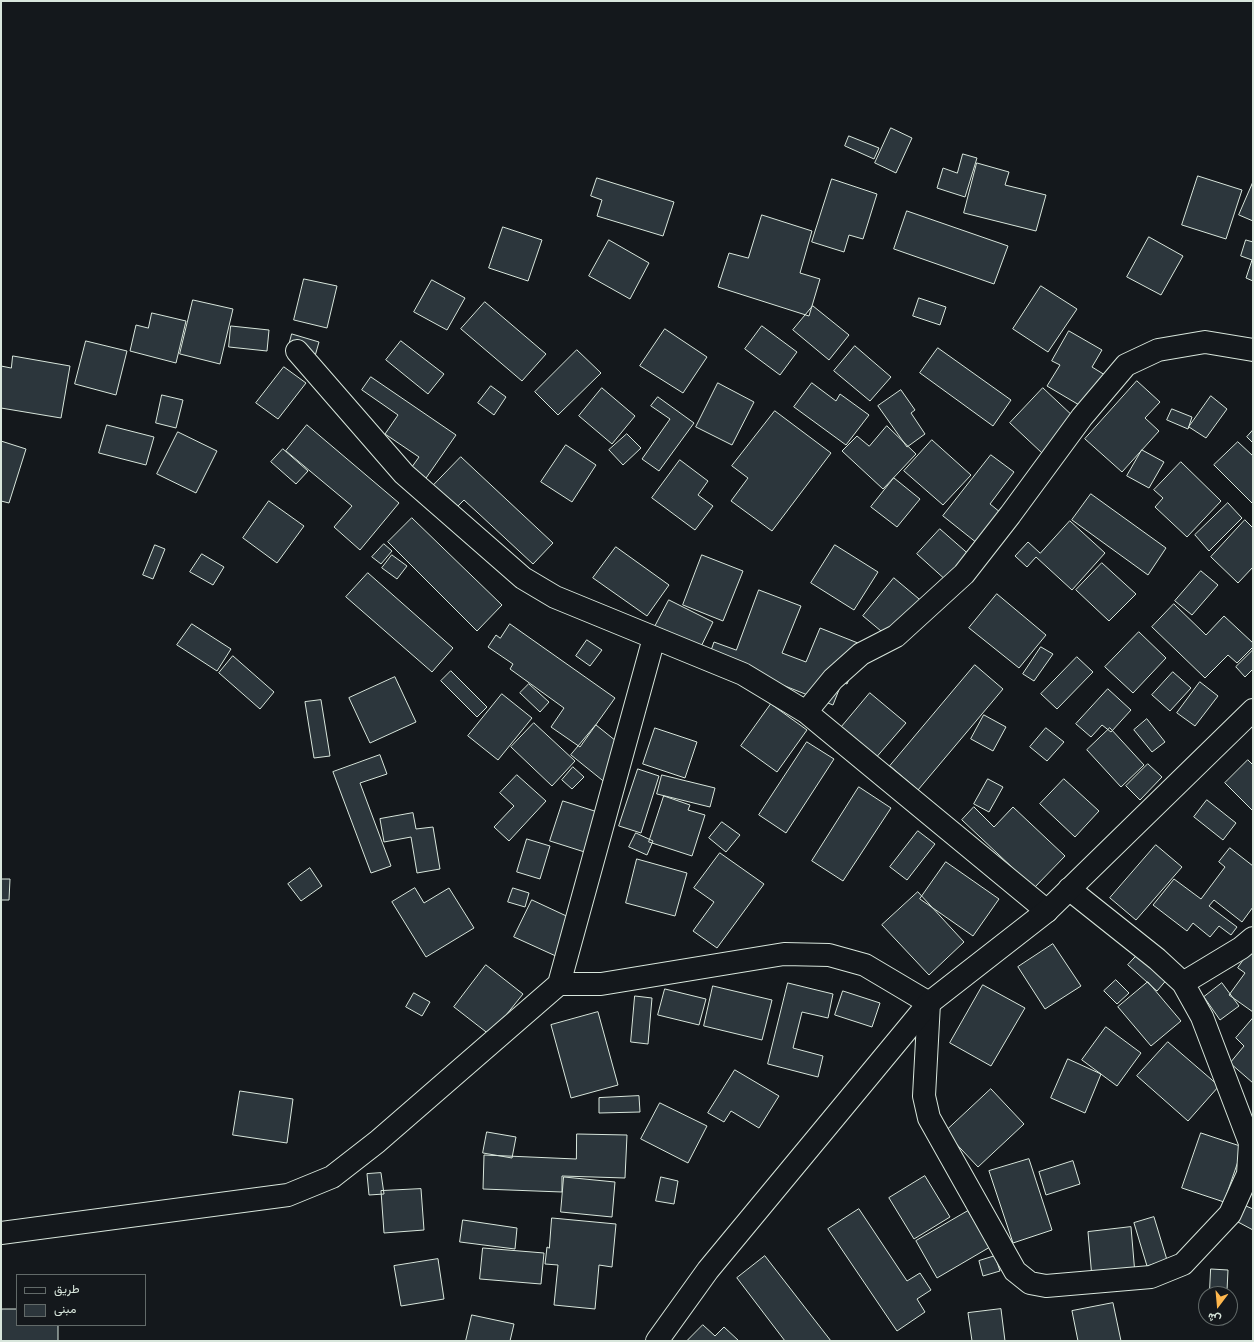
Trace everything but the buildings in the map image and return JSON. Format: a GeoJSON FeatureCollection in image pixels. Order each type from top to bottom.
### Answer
{"type":"FeatureCollection","features":[{"type":"Feature","properties":{"kind":"street"},"geometry":{"type":"LineString","coordinates":[[806,712],[833,680],[861,654],[896,636],[964,574],[1010,515],[1082,417],[1126,365],[1158,350],[1205,342],[1253,350]]}},
{"type":"Feature","properties":{"kind":"street"},"geometry":{"type":"LineString","coordinates":[[297,350],[404,474],[523,578],[555,597],[743,674],[806,712],[1047,911]]}},
{"type":"Feature","properties":{"kind":"street"},"geometry":{"type":"LineString","coordinates":[[1,1233],[288,1194],[332,1177],[377,1142],[559,984],[654,638]]}},
{"type":"Feature","properties":{"kind":"street"},"geometry":{"type":"LineString","coordinates":[[657,1341],[708,1270],[930,1003],[1047,911],[1253,710]]}},
{"type":"Feature","properties":{"kind":"street"},"geometry":{"type":"LineString","coordinates":[[930,1003],[924,1096],[929,1118],[1015,1271],[1030,1283],[1046,1286],[1151,1277],[1183,1264],[1230,1214],[1248,1174],[1250,1143],[1202,1017],[1183,983],[1157,959],[1069,890]]}},
{"type":"Feature","properties":{"kind":"street"},"geometry":{"type":"LineString","coordinates":[[1183,983],[1241,948],[1253,938]]}},
{"type":"Feature","properties":{"kind":"street"},"geometry":{"type":"LineString","coordinates":[[559,984],[601,984],[784,954],[829,955],[865,965],[930,1003]]}}]}
